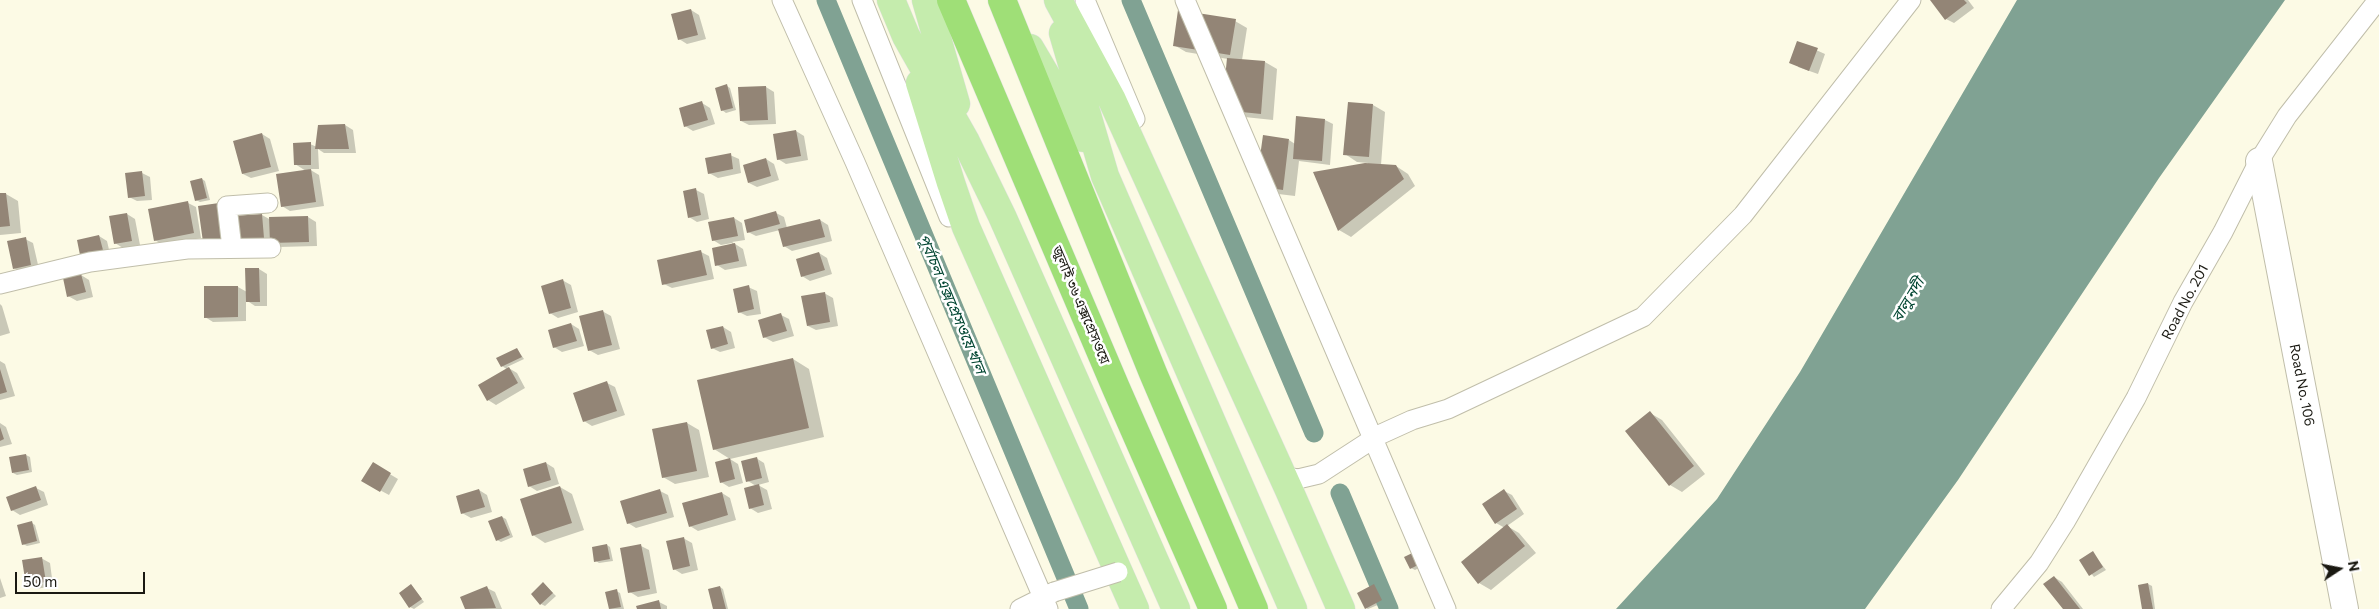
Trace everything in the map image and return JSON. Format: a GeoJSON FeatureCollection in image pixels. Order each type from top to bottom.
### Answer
{"type":"FeatureCollection","features":[{"type":"Feature","properties":{"kind":"highway","name":"জুলাই ৩৬ এক্সপ্রেসওয়ে"},"geometry":{"type":"LineString","coordinates":[[951,0],[1116,388],[1213,609]]}},
{"type":"Feature","properties":{"kind":"highway"},"geometry":{"type":"LineString","coordinates":[[1003,1],[1153,373],[1254,609]]}},
{"type":"Feature","properties":{"kind":"main road"},"geometry":{"type":"LineString","coordinates":[[891,0],[906,36],[966,227],[1113,573],[1135,609]]}},
{"type":"Feature","properties":{"kind":"main road"},"geometry":{"type":"LineString","coordinates":[[926,0],[966,142]]}},
{"type":"Feature","properties":{"kind":"main road"},"geometry":{"type":"LineString","coordinates":[[1053,0],[1105,176],[1292,609]]}},
{"type":"Feature","properties":{"kind":"main road"},"geometry":{"type":"LineString","coordinates":[[1058,0],[1112,100],[1288,477],[1341,609]]}},
{"type":"Feature","properties":{"kind":"main road"},"geometry":{"type":"LineString","coordinates":[[1003,1],[1105,176]]}},
{"type":"Feature","properties":{"kind":"main road"},"geometry":{"type":"LineString","coordinates":[[906,36],[966,142],[1002,216],[1176,609]]}},
{"type":"Feature","properties":{"kind":"street"},"geometry":{"type":"LineString","coordinates":[[782,0],[1048,599]]}},
{"type":"Feature","properties":{"kind":"street"},"geometry":{"type":"LineString","coordinates":[[862,0],[952,223],[1113,573],[1121,609]]}},
{"type":"Feature","properties":{"kind":"street"},"geometry":{"type":"LineString","coordinates":[[1085,0],[1288,477],[1351,609]]}},
{"type":"Feature","properties":{"kind":"street"},"geometry":{"type":"LineString","coordinates":[[1184,0],[1446,609]]}},
{"type":"Feature","properties":{"kind":"street"},"geometry":{"type":"LineString","coordinates":[[1288,477],[1310,478],[1319,474],[1373,440],[1412,420],[1448,409],[1643,317],[1743,215],[1911,0]]}},
{"type":"Feature","properties":{"kind":"street","name":"Road No. 201"},"geometry":{"type":"LineString","coordinates":[[2001,609],[2039,563],[2065,522],[2136,398],[2183,302],[2223,232],[2259,161],[2287,116],[2378,0]]}},
{"type":"Feature","properties":{"kind":"street","name":"Road No. 106"},"geometry":{"type":"LineString","coordinates":[[2259,161],[2345,609]]}},
{"type":"Feature","properties":{"kind":"street"},"geometry":{"type":"LineString","coordinates":[[232,248],[226,206],[268,202]]}},
{"type":"Feature","properties":{"kind":"street"},"geometry":{"type":"LineString","coordinates":[[0,284],[90,262],[187,249],[271,248]]}},
{"type":"Feature","properties":{"kind":"street"},"geometry":{"type":"LineString","coordinates":[[1020,609],[1113,573]]}},
{"type":"Feature","properties":{"kind":"water","name":"বালু নদী"},"geometry":{"type":"Polygon","coordinates":[[[2017,0],[2285,0],[2159,178],[1958,480],[1865,609],[1616,609],[1717,499],[1800,372],[2017,0]]]}},
{"type":"Feature","properties":{"kind":"building"},"geometry":{"type":"Polygon","coordinates":[[[1930,0],[1964,0],[1967,3],[1945,20],[1930,0]]]}},
{"type":"Feature","properties":{"kind":"building"},"geometry":{"type":"Polygon","coordinates":[[[691,9],[698,35],[678,40],[671,14],[691,9]]]}},
{"type":"Feature","properties":{"kind":"building"},"geometry":{"type":"Polygon","coordinates":[[[1178,10],[1236,19],[1230,55],[1173,46],[1178,10]]]}},
{"type":"Feature","properties":{"kind":"building"},"geometry":{"type":"Polygon","coordinates":[[[1797,41],[1818,48],[1809,71],[1789,63],[1797,41]]]}},
{"type":"Feature","properties":{"kind":"building"},"geometry":{"type":"Polygon","coordinates":[[[1227,58],[1265,61],[1261,114],[1222,110],[1227,58]]]}},
{"type":"Feature","properties":{"kind":"building"},"geometry":{"type":"Polygon","coordinates":[[[727,84],[733,108],[721,111],[715,88],[727,84]]]}},
{"type":"Feature","properties":{"kind":"building"},"geometry":{"type":"Polygon","coordinates":[[[766,86],[768,120],[740,121],[738,87],[766,86]]]}},
{"type":"Feature","properties":{"kind":"building"},"geometry":{"type":"Polygon","coordinates":[[[702,101],[708,120],[684,127],[679,108],[702,101]]]}},
{"type":"Feature","properties":{"kind":"building"},"geometry":{"type":"Polygon","coordinates":[[[1348,102],[1373,104],[1369,157],[1343,155],[1348,102]]]}},
{"type":"Feature","properties":{"kind":"building"},"geometry":{"type":"Polygon","coordinates":[[[1296,116],[1325,119],[1322,161],[1293,159],[1296,116]]]}},
{"type":"Feature","properties":{"kind":"building"},"geometry":{"type":"Polygon","coordinates":[[[345,124],[349,149],[315,149],[318,125],[345,124]]]}},
{"type":"Feature","properties":{"kind":"building"},"geometry":{"type":"Polygon","coordinates":[[[796,130],[801,156],[777,160],[773,134],[796,130]]]}},
{"type":"Feature","properties":{"kind":"building"},"geometry":{"type":"Polygon","coordinates":[[[262,133],[271,167],[242,174],[233,141],[262,133]]]}},
{"type":"Feature","properties":{"kind":"building"},"geometry":{"type":"Polygon","coordinates":[[[1263,135],[1289,139],[1283,190],[1256,186],[1263,135]]]}},
{"type":"Feature","properties":{"kind":"building"},"geometry":{"type":"Polygon","coordinates":[[[311,142],[311,165],[294,165],[293,143],[311,142]]]}},
{"type":"Feature","properties":{"kind":"building"},"geometry":{"type":"Polygon","coordinates":[[[731,153],[733,169],[708,174],[705,158],[731,153]]]}},
{"type":"Feature","properties":{"kind":"building"},"geometry":{"type":"Polygon","coordinates":[[[766,158],[771,176],[748,183],[743,165],[766,158]]]}},
{"type":"Feature","properties":{"kind":"building"},"geometry":{"type":"Polygon","coordinates":[[[1365,163],[1396,165],[1404,179],[1338,231],[1313,172],[1365,163]]]}},
{"type":"Feature","properties":{"kind":"building"},"geometry":{"type":"Polygon","coordinates":[[[311,169],[316,202],[281,207],[276,174],[311,169]]]}},
{"type":"Feature","properties":{"kind":"building"},"geometry":{"type":"Polygon","coordinates":[[[142,171],[145,196],[128,198],[125,173],[142,171]]]}},
{"type":"Feature","properties":{"kind":"building"},"geometry":{"type":"Polygon","coordinates":[[[202,178],[207,198],[195,201],[190,181],[202,178]]]}},
{"type":"Feature","properties":{"kind":"building"},"geometry":{"type":"Polygon","coordinates":[[[696,188],[701,215],[688,218],[683,191],[696,188]]]}},
{"type":"Feature","properties":{"kind":"building"},"geometry":{"type":"Polygon","coordinates":[[[0,193],[6,193],[10,226],[0,227],[0,193]]]}},
{"type":"Feature","properties":{"kind":"building"},"geometry":{"type":"Polygon","coordinates":[[[188,201],[194,233],[154,241],[148,209],[188,201]]]}},
{"type":"Feature","properties":{"kind":"building"},"geometry":{"type":"Polygon","coordinates":[[[219,203],[225,239],[203,242],[198,206],[219,203]]]}},
{"type":"Feature","properties":{"kind":"building"},"geometry":{"type":"Polygon","coordinates":[[[776,211],[780,224],[747,233],[744,220],[776,211]]]}},
{"type":"Feature","properties":{"kind":"building"},"geometry":{"type":"Polygon","coordinates":[[[127,213],[132,241],[114,244],[109,216],[127,213]]]}},
{"type":"Feature","properties":{"kind":"building"},"geometry":{"type":"Polygon","coordinates":[[[262,214],[264,238],[234,240],[232,216],[262,214]]]}},
{"type":"Feature","properties":{"kind":"building"},"geometry":{"type":"Polygon","coordinates":[[[308,216],[309,242],[270,243],[269,217],[308,216]]]}},
{"type":"Feature","properties":{"kind":"building"},"geometry":{"type":"Polygon","coordinates":[[[734,217],[738,236],[712,241],[708,222],[734,217]]]}},
{"type":"Feature","properties":{"kind":"building"},"geometry":{"type":"Polygon","coordinates":[[[820,219],[825,237],[783,247],[778,229],[820,219]]]}},
{"type":"Feature","properties":{"kind":"building"},"geometry":{"type":"Polygon","coordinates":[[[99,235],[103,250],[80,255],[77,240],[99,235]]]}},
{"type":"Feature","properties":{"kind":"building"},"geometry":{"type":"Polygon","coordinates":[[[26,237],[31,265],[13,269],[7,241],[26,237]]]}},
{"type":"Feature","properties":{"kind":"building"},"geometry":{"type":"Polygon","coordinates":[[[735,243],[739,261],[715,266],[712,248],[735,243]]]}},
{"type":"Feature","properties":{"kind":"building"},"geometry":{"type":"Polygon","coordinates":[[[701,250],[707,275],[662,285],[657,260],[701,250]]]}},
{"type":"Feature","properties":{"kind":"building"},"geometry":{"type":"Polygon","coordinates":[[[819,252],[825,270],[801,277],[796,259],[819,252]]]}},
{"type":"Feature","properties":{"kind":"building"},"geometry":{"type":"Polygon","coordinates":[[[245,268],[259,268],[260,302],[246,302],[245,268]]]}},
{"type":"Feature","properties":{"kind":"building"},"geometry":{"type":"Polygon","coordinates":[[[81,274],[86,292],[67,297],[63,278],[81,274]]]}},
{"type":"Feature","properties":{"kind":"building"},"geometry":{"type":"Polygon","coordinates":[[[563,279],[571,308],[549,314],[541,286],[563,279]]]}},
{"type":"Feature","properties":{"kind":"building"},"geometry":{"type":"Polygon","coordinates":[[[749,285],[754,309],[738,313],[733,289],[749,285]]]}},
{"type":"Feature","properties":{"kind":"building"},"geometry":{"type":"Polygon","coordinates":[[[204,286],[238,286],[238,317],[204,318],[204,286]]]}},
{"type":"Feature","properties":{"kind":"building"},"geometry":{"type":"Polygon","coordinates":[[[825,292],[830,322],[807,326],[801,296],[825,292]]]}},
{"type":"Feature","properties":{"kind":"building"},"geometry":{"type":"Polygon","coordinates":[[[603,310],[612,345],[588,351],[579,316],[603,310]]]}},
{"type":"Feature","properties":{"kind":"building"},"geometry":{"type":"Polygon","coordinates":[[[781,313],[787,331],[763,338],[758,320],[781,313]]]}},
{"type":"Feature","properties":{"kind":"building"},"geometry":{"type":"Polygon","coordinates":[[[571,323],[577,341],[553,348],[548,330],[571,323]]]}},
{"type":"Feature","properties":{"kind":"building"},"geometry":{"type":"Polygon","coordinates":[[[723,326],[728,344],[711,349],[706,330],[723,326]]]}},
{"type":"Feature","properties":{"kind":"building"},"geometry":{"type":"Polygon","coordinates":[[[517,348],[522,357],[501,367],[496,358],[517,348]]]}},
{"type":"Feature","properties":{"kind":"building"},"geometry":{"type":"Polygon","coordinates":[[[793,358],[809,428],[713,450],[697,380],[793,358]]]}},
{"type":"Feature","properties":{"kind":"building"},"geometry":{"type":"Polygon","coordinates":[[[509,367],[518,383],[487,401],[478,385],[509,367]]]}},
{"type":"Feature","properties":{"kind":"building"},"geometry":{"type":"Polygon","coordinates":[[[0,369],[7,392],[0,394],[0,369]]]}},
{"type":"Feature","properties":{"kind":"building"},"geometry":{"type":"Polygon","coordinates":[[[607,381],[617,411],[583,422],[573,393],[607,381]]]}},
{"type":"Feature","properties":{"kind":"building"},"geometry":{"type":"Polygon","coordinates":[[[1650,411],[1694,466],[1669,486],[1625,431],[1650,411]]]}},
{"type":"Feature","properties":{"kind":"building"},"geometry":{"type":"Polygon","coordinates":[[[687,422],[697,471],[662,478],[652,429],[687,422]]]}},
{"type":"Feature","properties":{"kind":"building"},"geometry":{"type":"Polygon","coordinates":[[[0,427],[4,439],[0,441],[0,427]]]}},
{"type":"Feature","properties":{"kind":"building"},"geometry":{"type":"Polygon","coordinates":[[[26,454],[29,470],[12,473],[9,457],[26,454]]]}},
{"type":"Feature","properties":{"kind":"building"},"geometry":{"type":"Polygon","coordinates":[[[757,457],[762,478],[746,482],[741,461],[757,457]]]}},
{"type":"Feature","properties":{"kind":"building"},"geometry":{"type":"Polygon","coordinates":[[[730,458],[735,479],[720,483],[715,462],[730,458]]]}},
{"type":"Feature","properties":{"kind":"building"},"geometry":{"type":"Polygon","coordinates":[[[373,462],[391,473],[380,492],[361,481],[373,462]]]}},
{"type":"Feature","properties":{"kind":"building"},"geometry":{"type":"Polygon","coordinates":[[[546,462],[551,480],[528,487],[523,469],[546,462]]]}},
{"type":"Feature","properties":{"kind":"building"},"geometry":{"type":"Polygon","coordinates":[[[759,484],[764,505],[749,509],[744,488],[759,484]]]}},
{"type":"Feature","properties":{"kind":"building"},"geometry":{"type":"Polygon","coordinates":[[[36,486],[41,500],[11,511],[6,497],[36,486]]]}},
{"type":"Feature","properties":{"kind":"building"},"geometry":{"type":"Polygon","coordinates":[[[560,486],[572,523],[532,536],[520,499],[560,486]]]}},
{"type":"Feature","properties":{"kind":"building"},"geometry":{"type":"Polygon","coordinates":[[[479,489],[485,507],[461,514],[456,496],[479,489]]]}},
{"type":"Feature","properties":{"kind":"building"},"geometry":{"type":"Polygon","coordinates":[[[660,489],[667,513],[627,524],[620,501],[660,489]]]}},
{"type":"Feature","properties":{"kind":"building"},"geometry":{"type":"Polygon","coordinates":[[[1504,489],[1517,509],[1495,524],[1482,504],[1504,489]]]}},
{"type":"Feature","properties":{"kind":"building"},"geometry":{"type":"Polygon","coordinates":[[[722,492],[728,515],[689,527],[682,503],[722,492]]]}},
{"type":"Feature","properties":{"kind":"building"},"geometry":{"type":"Polygon","coordinates":[[[502,516],[510,535],[496,541],[488,521],[502,516]]]}},
{"type":"Feature","properties":{"kind":"building"},"geometry":{"type":"Polygon","coordinates":[[[32,521],[37,541],[22,545],[17,525],[32,521]]]}},
{"type":"Feature","properties":{"kind":"building"},"geometry":{"type":"Polygon","coordinates":[[[1507,524],[1525,546],[1478,584],[1461,562],[1507,524]]]}},
{"type":"Feature","properties":{"kind":"building"},"geometry":{"type":"Polygon","coordinates":[[[684,537],[690,566],[673,570],[666,541],[684,537]]]}},
{"type":"Feature","properties":{"kind":"building"},"geometry":{"type":"Polygon","coordinates":[[[607,544],[610,559],[594,562],[592,547],[607,544]]]}},
{"type":"Feature","properties":{"kind":"building"},"geometry":{"type":"Polygon","coordinates":[[[641,544],[650,589],[628,593],[620,548],[641,544]]]}},
{"type":"Feature","properties":{"kind":"building"},"geometry":{"type":"Polygon","coordinates":[[[1427,546],[1432,558],[1410,569],[1404,557],[1427,546]]]}},
{"type":"Feature","properties":{"kind":"building"},"geometry":{"type":"Polygon","coordinates":[[[2093,551],[2103,567],[2089,576],[2079,560],[2093,551]]]}},
{"type":"Feature","properties":{"kind":"building"},"geometry":{"type":"Polygon","coordinates":[[[42,557],[46,582],[26,585],[22,560],[42,557]]]}},
{"type":"Feature","properties":{"kind":"building"},"geometry":{"type":"Polygon","coordinates":[[[2054,576],[2080,609],[2063,609],[2043,584],[2054,576]]]}},
{"type":"Feature","properties":{"kind":"building"},"geometry":{"type":"Polygon","coordinates":[[[543,582],[553,593],[540,605],[531,594],[543,582]]]}},
{"type":"Feature","properties":{"kind":"building"},"geometry":{"type":"Polygon","coordinates":[[[2148,583],[2153,609],[2142,609],[2138,585],[2148,583]]]}},
{"type":"Feature","properties":{"kind":"building"},"geometry":{"type":"Polygon","coordinates":[[[411,584],[422,599],[409,608],[399,593],[411,584]]]}},
{"type":"Feature","properties":{"kind":"building"},"geometry":{"type":"Polygon","coordinates":[[[1374,584],[1382,600],[1365,609],[1357,593],[1374,584]]]}},
{"type":"Feature","properties":{"kind":"building"},"geometry":{"type":"Polygon","coordinates":[[[487,586],[496,608],[465,609],[460,597],[487,586]]]}},
{"type":"Feature","properties":{"kind":"building"},"geometry":{"type":"Polygon","coordinates":[[[720,586],[726,609],[713,609],[708,589],[720,586]]]}},
{"type":"Feature","properties":{"kind":"building"},"geometry":{"type":"Polygon","coordinates":[[[617,589],[621,607],[609,609],[605,592],[617,589]]]}},
{"type":"Feature","properties":{"kind":"building"},"geometry":{"type":"Polygon","coordinates":[[[659,600],[661,609],[637,609],[636,606],[659,600]]]}},
{"type":"Feature","properties":{"kind":"waterway","name":"পূর্বাচল এক্সপ্রেসওয়ে খাল"},"geometry":{"type":"LineString","coordinates":[[826,0],[1079,609]]}},
{"type":"Feature","properties":{"kind":"waterway","name":"পূর্বাচল এক্সপ্রেসওয়ে খাল"},"geometry":{"type":"LineString","coordinates":[[1131,0],[1314,433]]}},
{"type":"Feature","properties":{"kind":"waterway","name":"পূর্বাচল এক্সপ্রেসওয়ে খাল"},"geometry":{"type":"LineString","coordinates":[[1340,493],[1389,609]]}}]}
